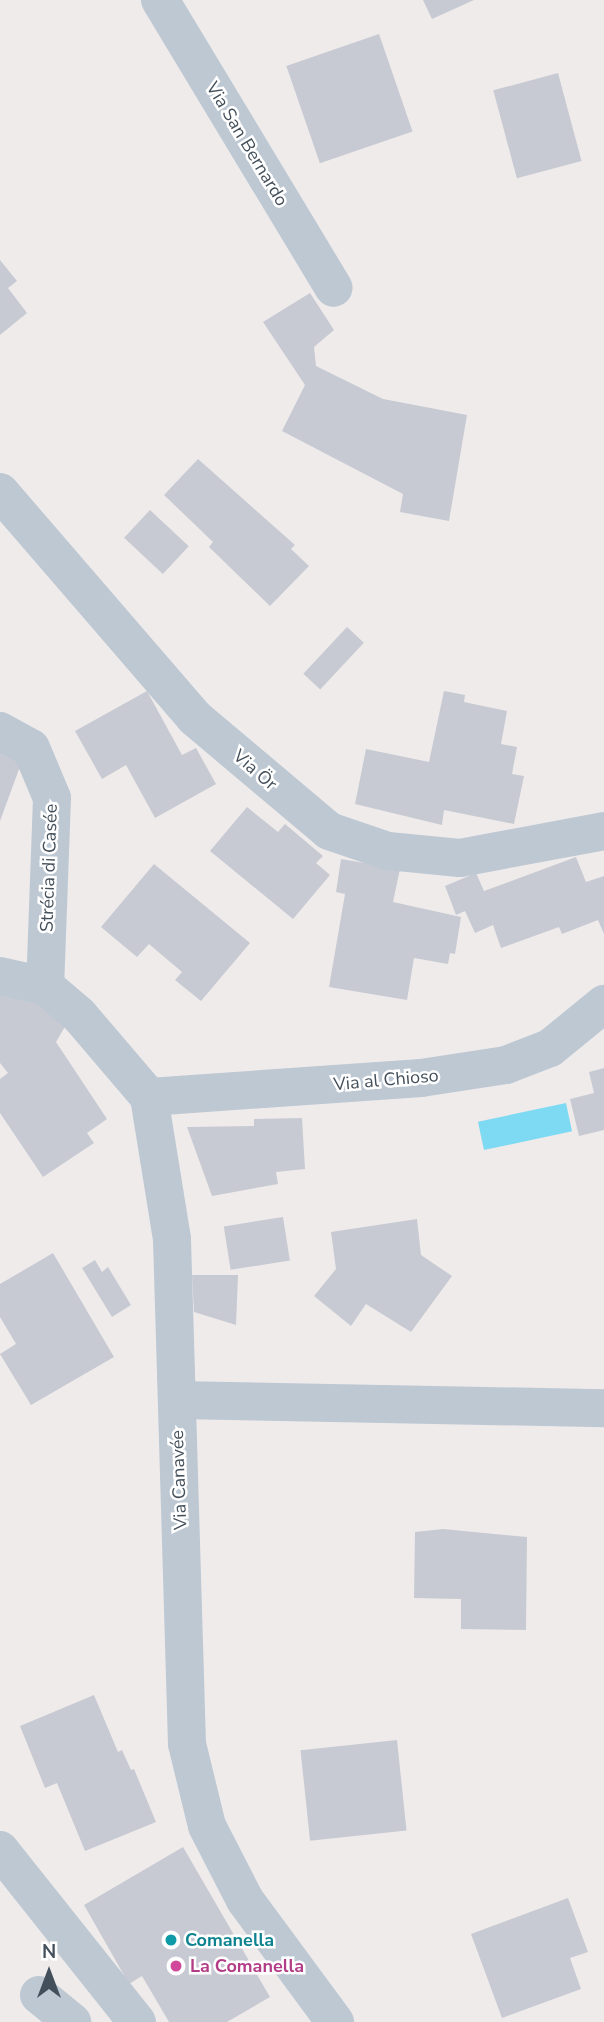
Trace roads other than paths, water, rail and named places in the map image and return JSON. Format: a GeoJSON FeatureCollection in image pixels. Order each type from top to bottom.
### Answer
{"type":"FeatureCollection","features":[{"type":"Feature","properties":{"kind":"street","name":"Via San Bernardo"},"geometry":{"type":"LineString","coordinates":[[160,0],[334,288]]}},
{"type":"Feature","properties":{"kind":"street","name":"Via Ör"},"geometry":{"type":"LineString","coordinates":[[0,492],[195,718],[329,831],[388,851],[460,858],[604,831]]}},
{"type":"Feature","properties":{"kind":"street","name":"Strécia di Casée"},"geometry":{"type":"LineString","coordinates":[[0,731],[31,748],[52,798],[45,986]]}},
{"type":"Feature","properties":{"kind":"street"},"geometry":{"type":"LineString","coordinates":[[0,976],[45,986],[79,1015],[149,1097]]}},
{"type":"Feature","properties":{"kind":"street","name":"Via al Chioso"},"geometry":{"type":"LineString","coordinates":[[149,1097],[421,1078],[506,1065],[550,1048],[604,1004]]}},
{"type":"Feature","properties":{"kind":"street","name":"Via Canavée"},"geometry":{"type":"LineString","coordinates":[[149,1097],[172,1239],[187,1745],[207,1826],[245,1900],[335,2022]]}},
{"type":"Feature","properties":{"kind":"street"},"geometry":{"type":"LineString","coordinates":[[177,1400],[604,1408]]}},
{"type":"Feature","properties":{"kind":"street"},"geometry":{"type":"LineString","coordinates":[[0,1850],[137,2022]]}},
{"type":"Feature","properties":{"kind":"street"},"geometry":{"type":"LineString","coordinates":[[39,1995],[72,2022]]}},
{"type":"Feature","properties":{"kind":"water"},"geometry":{"type":"Polygon","coordinates":[[[566,1103],[572,1131],[484,1150],[478,1122],[566,1103]]]}},
{"type":"Feature","properties":{"kind":"place","name":"Comanella"},"geometry":{"type":"Point","coordinates":[171,1940]}},
{"type":"Feature","properties":{"kind":"place","name":"La Comanella"},"geometry":{"type":"Point","coordinates":[176,1966]}}]}
